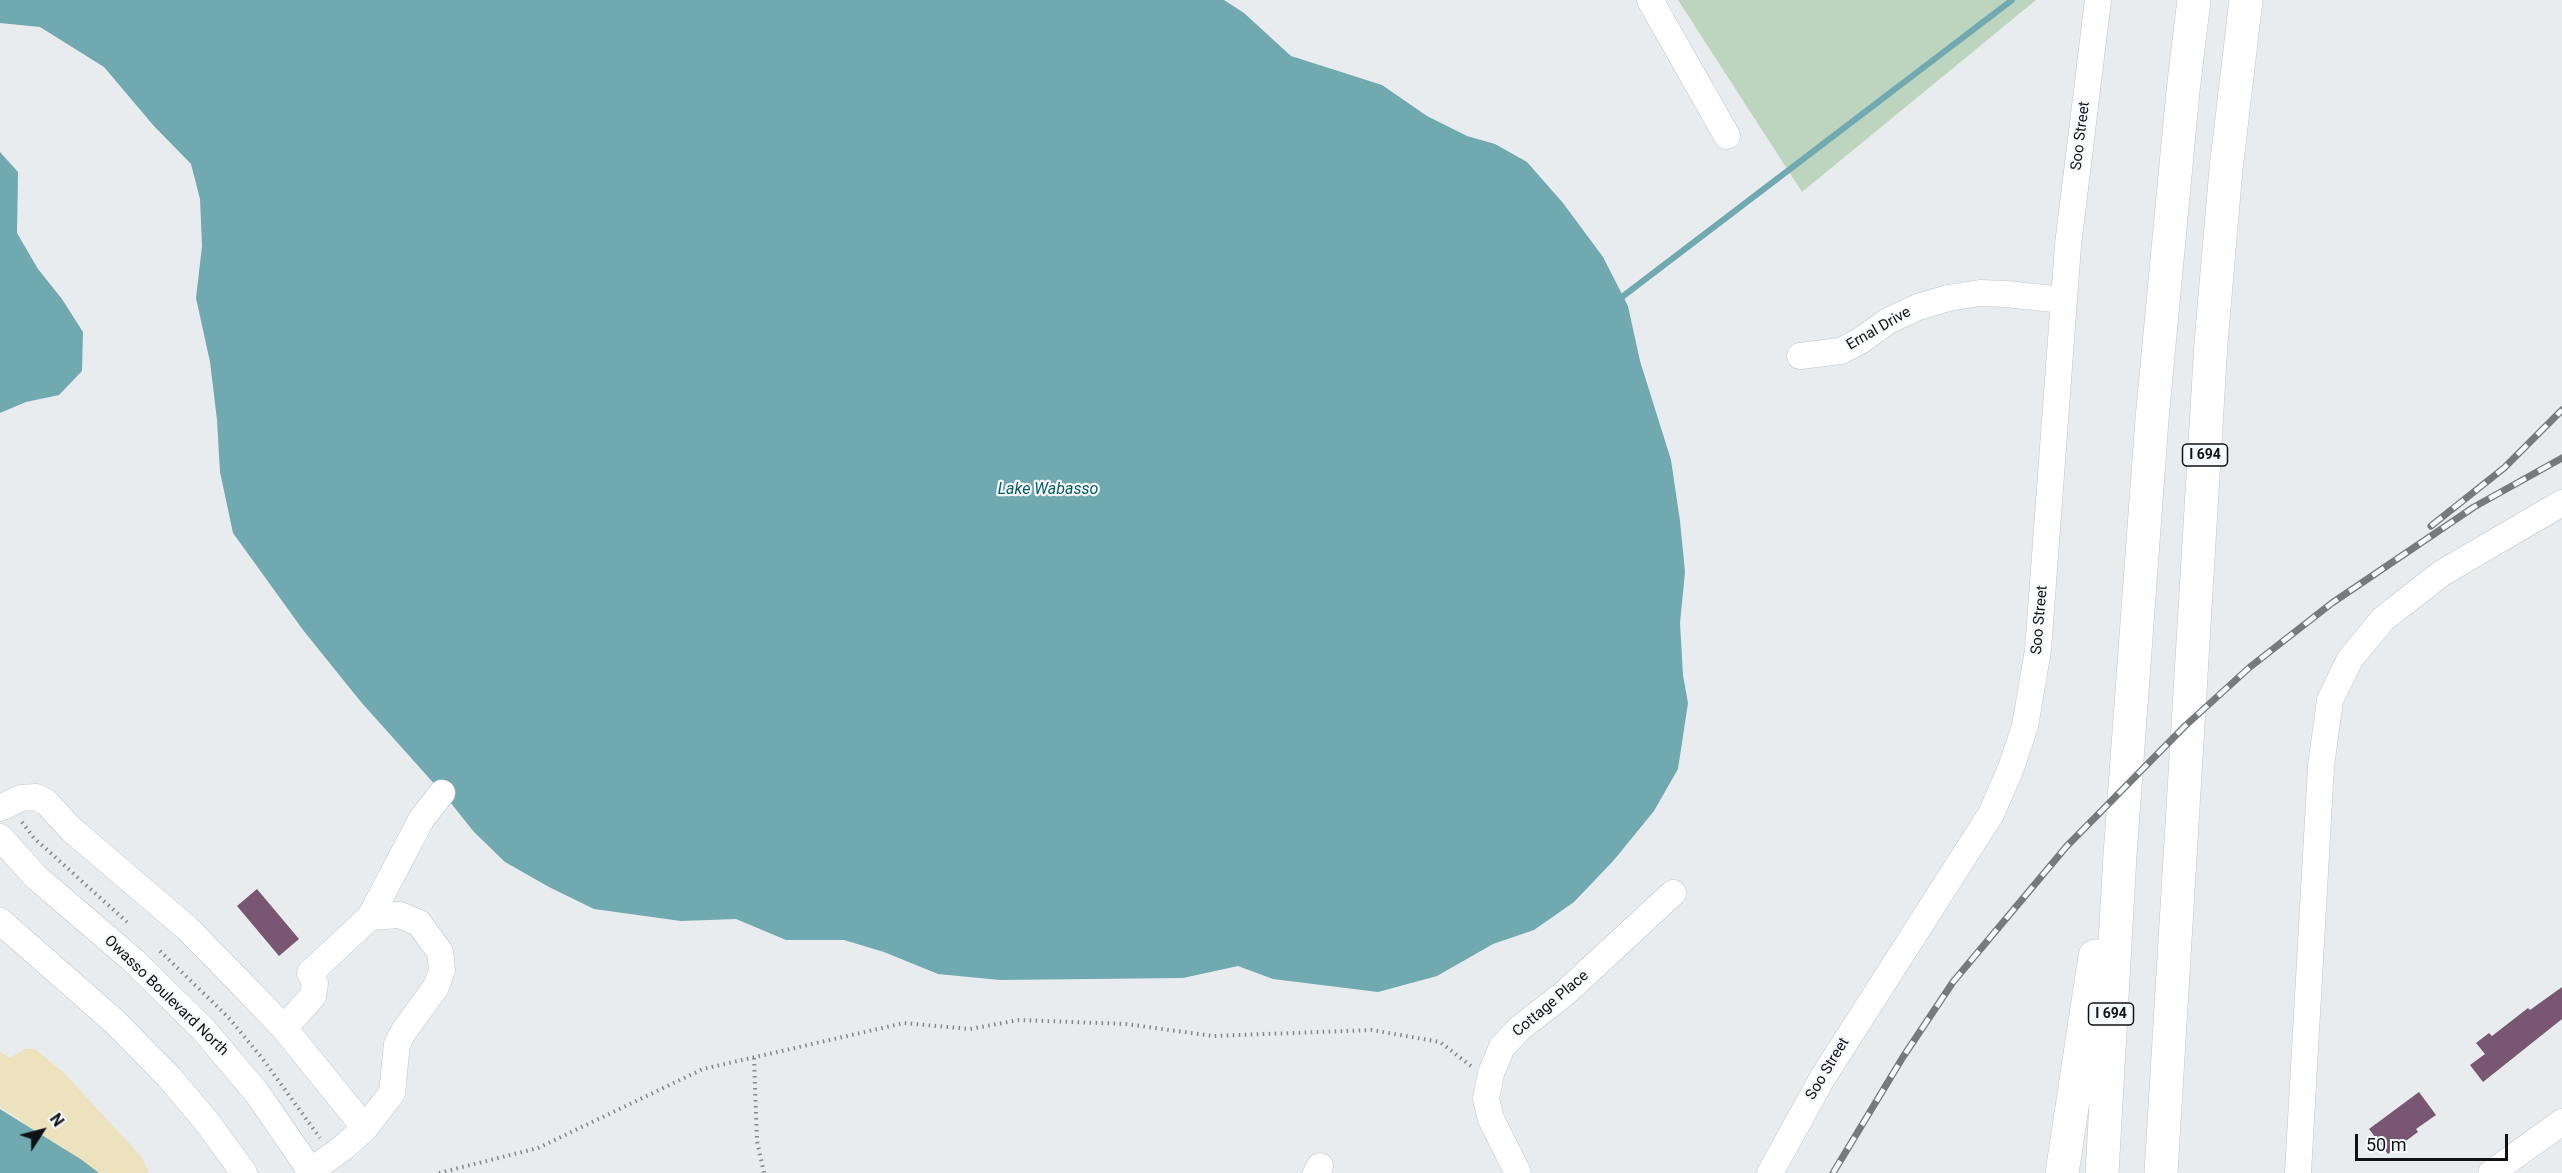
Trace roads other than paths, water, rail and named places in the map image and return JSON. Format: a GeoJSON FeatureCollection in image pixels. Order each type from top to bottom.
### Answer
{"type":"FeatureCollection","features":[{"type":"Feature","properties":{"kind":"highway","name":"I 694"},"geometry":{"type":"LineString","coordinates":[[2102,1173],[2120,855],[2160,321],[2194,0]]}},
{"type":"Feature","properties":{"kind":"highway","name":"I 694"},"geometry":{"type":"LineString","coordinates":[[2161,1173],[2211,343],[2226,169],[2246,0]]}},
{"type":"Feature","properties":{"kind":"highway"},"geometry":{"type":"LineString","coordinates":[[2062,1173],[2098,934],[2120,855]]}},
{"type":"Feature","properties":{"kind":"street"},"geometry":{"type":"LineString","coordinates":[[1650,0],[1726,136]]}},
{"type":"Feature","properties":{"kind":"street","name":"Soo Street"},"geometry":{"type":"LineString","coordinates":[[1770,1173],[1823,1077],[1991,814],[2012,768],[2025,726],[2038,650],[2067,245],[2098,0]]}},
{"type":"Feature","properties":{"kind":"street","name":"Ernal Drive"},"geometry":{"type":"LineString","coordinates":[[1800,356],[1841,351],[1888,321],[1918,306],[1948,297],[1980,293],[2063,300]]}},
{"type":"Feature","properties":{"kind":"street"},"geometry":{"type":"LineString","coordinates":[[2298,1173],[2321,765],[2330,700],[2350,659],[2383,619],[2442,573],[2562,503]]}},
{"type":"Feature","properties":{"kind":"street"},"geometry":{"type":"LineString","coordinates":[[284,1028],[313,996],[315,982],[310,973],[362,924],[422,818],[442,793]]}},
{"type":"Feature","properties":{"kind":"street"},"geometry":{"type":"LineString","coordinates":[[0,808],[21,798],[36,797],[46,802],[72,830],[187,928],[284,1028],[365,1128]]}},
{"type":"Feature","properties":{"kind":"street","name":"Owasso Boulevard North"},"geometry":{"type":"LineString","coordinates":[[0,837],[36,877],[134,961],[203,1029],[257,1093],[310,1172]]}},
{"type":"Feature","properties":{"kind":"street","name":"Cottage Place"},"geometry":{"type":"LineString","coordinates":[[1518,1173],[1491,1119],[1486,1099],[1491,1073],[1502,1047],[1520,1028],[1565,993],[1673,893]]}},
{"type":"Feature","properties":{"kind":"street"},"geometry":{"type":"LineString","coordinates":[[310,1172],[365,1128],[392,1093],[398,1044],[404,1031],[436,987],[442,970],[440,952],[419,922],[399,915],[362,924]]}},
{"type":"Feature","properties":{"kind":"street"},"geometry":{"type":"LineString","coordinates":[[0,921],[115,1022],[169,1077],[207,1122],[244,1173]]}},
{"type":"Feature","properties":{"kind":"street"},"geometry":{"type":"LineString","coordinates":[[2491,1173],[2562,1122]]}},
{"type":"Feature","properties":{"kind":"water","name":"Lake Wabasso"},"geometry":{"type":"Polygon","coordinates":[[[0,0],[1224,0],[1244,13],[1291,56],[1382,85],[1427,116],[1467,136],[1495,144],[1527,162],[1563,203],[1603,257],[1628,306],[1640,361],[1671,460],[1680,521],[1685,572],[1680,623],[1683,675],[1688,703],[1678,769],[1654,811],[1614,860],[1574,902],[1534,930],[1493,944],[1437,976],[1378,992],[1273,979],[1238,966],[1183,978],[1000,980],[938,974],[884,952],[844,940],[786,940],[736,919],[681,921],[594,909],[505,862],[474,832],[446,797],[361,702],[303,630],[233,533],[220,472],[210,362],[196,298],[202,246],[200,199],[191,164],[153,125],[104,67],[40,27],[0,23],[0,0]]]}},
{"type":"Feature","properties":{"kind":"water"},"geometry":{"type":"Polygon","coordinates":[[[0,152],[18,172],[17,233],[38,269],[62,299],[83,332],[82,371],[59,395],[26,402],[0,413],[0,152]]]}},
{"type":"Feature","properties":{"kind":"water"},"geometry":{"type":"Polygon","coordinates":[[[0,1109],[82,1160],[99,1173],[0,1173],[0,1109]]]}},
{"type":"Feature","properties":{"kind":"waterway"},"geometry":{"type":"LineString","coordinates":[[1618,300],[2012,0]]}},
{"type":"Feature","properties":{"kind":"railway"},"geometry":{"type":"LineString","coordinates":[[2431,526],[2504,468],[2562,410]]}},
{"type":"Feature","properties":{"kind":"railway"},"geometry":{"type":"LineString","coordinates":[[1833,1173],[1903,1057],[1953,982],[2066,847],[2185,726],[2250,667],[2332,603],[2474,507],[2562,458]]}}]}
